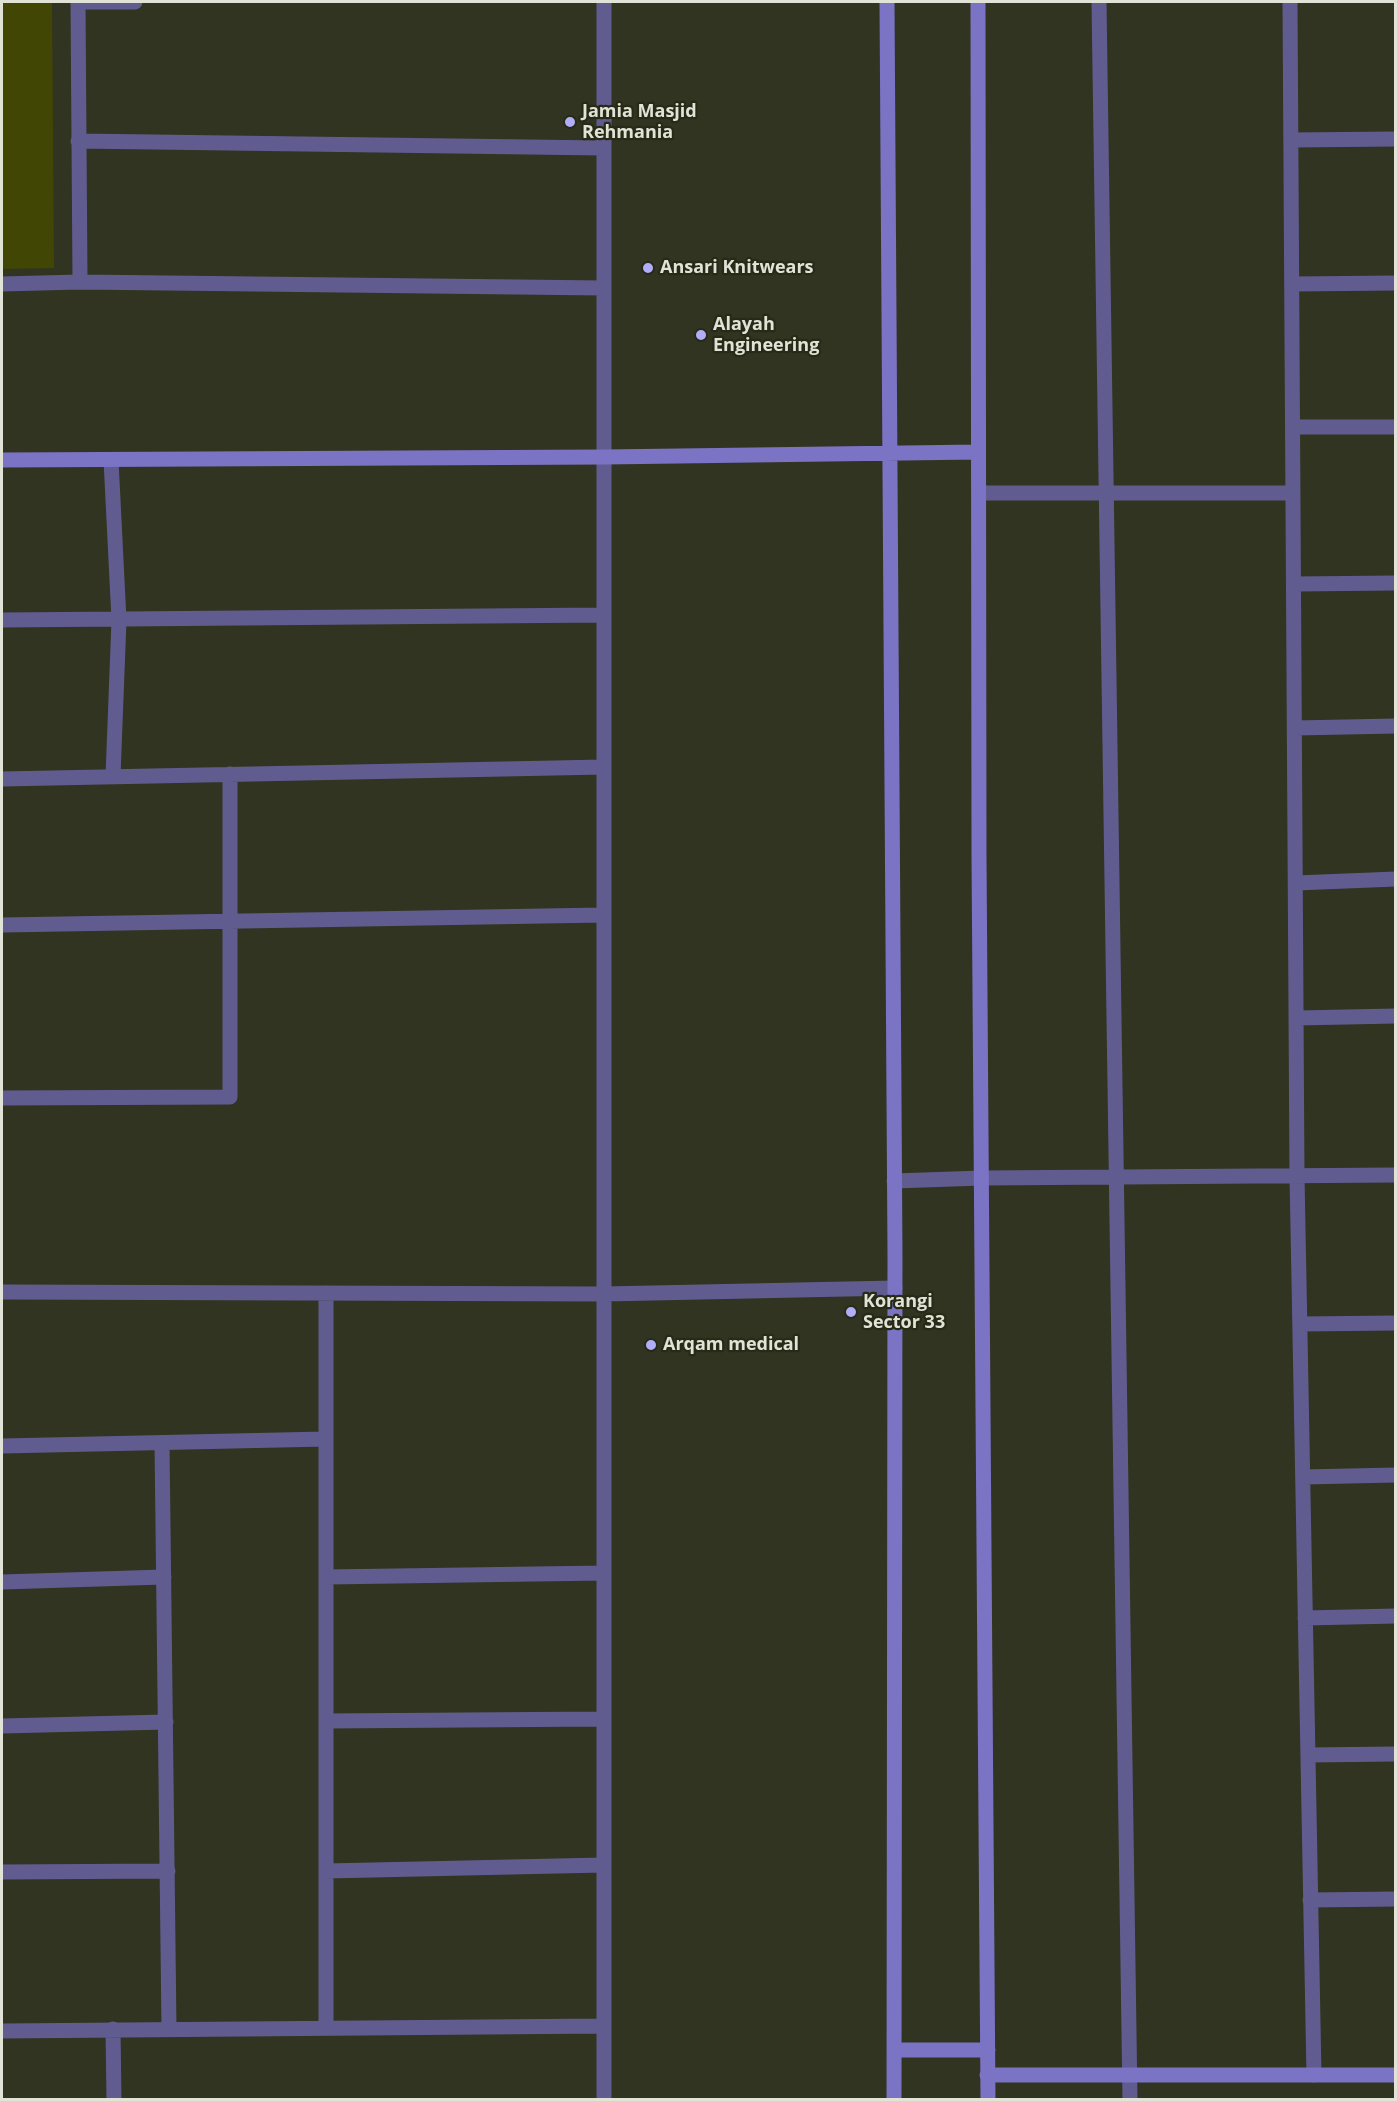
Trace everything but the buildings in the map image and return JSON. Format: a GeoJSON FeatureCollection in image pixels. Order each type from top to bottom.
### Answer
{"type":"FeatureCollection","features":[{"type":"Feature","properties":{"kind":"street"},"geometry":{"type":"LineString","coordinates":[[80,282],[78,2],[135,2]]}},
{"type":"Feature","properties":{"kind":"street"},"geometry":{"type":"LineString","coordinates":[[603,2100],[604,2]]}},
{"type":"Feature","properties":{"kind":"street"},"geometry":{"type":"LineString","coordinates":[[887,2],[895,1288],[894,2100]]}},
{"type":"Feature","properties":{"kind":"street"},"geometry":{"type":"LineString","coordinates":[[978,2],[978,452],[988,2100]]}},
{"type":"Feature","properties":{"kind":"street"},"geometry":{"type":"LineString","coordinates":[[1099,2],[1130,2100]]}},
{"type":"Feature","properties":{"kind":"street"},"geometry":{"type":"LineString","coordinates":[[1290,2],[1297,1176],[1314,2075]]}},
{"type":"Feature","properties":{"kind":"street"},"geometry":{"type":"LineString","coordinates":[[1291,140],[1395,139]]}},
{"type":"Feature","properties":{"kind":"street"},"geometry":{"type":"LineString","coordinates":[[78,141],[604,148]]}},
{"type":"Feature","properties":{"kind":"street"},"geometry":{"type":"LineString","coordinates":[[2,284],[80,282],[604,288]]}},
{"type":"Feature","properties":{"kind":"street"},"geometry":{"type":"LineString","coordinates":[[1292,284],[1395,283]]}},
{"type":"Feature","properties":{"kind":"street"},"geometry":{"type":"LineString","coordinates":[[1293,427],[1395,427]]}},
{"type":"Feature","properties":{"kind":"street"},"geometry":{"type":"LineString","coordinates":[[2,460],[604,457],[978,452]]}},
{"type":"Feature","properties":{"kind":"street"},"geometry":{"type":"LineString","coordinates":[[111,459],[119,620],[113,776]]}},
{"type":"Feature","properties":{"kind":"street"},"geometry":{"type":"LineString","coordinates":[[979,493],[1293,493]]}},
{"type":"Feature","properties":{"kind":"street"},"geometry":{"type":"LineString","coordinates":[[1294,584],[1395,583]]}},
{"type":"Feature","properties":{"kind":"street"},"geometry":{"type":"LineString","coordinates":[[2,620],[604,615]]}},
{"type":"Feature","properties":{"kind":"street"},"geometry":{"type":"LineString","coordinates":[[1295,728],[1395,726]]}},
{"type":"Feature","properties":{"kind":"street"},"geometry":{"type":"LineString","coordinates":[[2,779],[604,767]]}},
{"type":"Feature","properties":{"kind":"street"},"geometry":{"type":"LineString","coordinates":[[2,1098],[230,1097],[230,774]]}},
{"type":"Feature","properties":{"kind":"street"},"geometry":{"type":"LineString","coordinates":[[1296,883],[1395,879]]}},
{"type":"Feature","properties":{"kind":"street"},"geometry":{"type":"LineString","coordinates":[[2,925],[604,915]]}},
{"type":"Feature","properties":{"kind":"street"},"geometry":{"type":"LineString","coordinates":[[1297,1018],[1395,1016]]}},
{"type":"Feature","properties":{"kind":"street"},"geometry":{"type":"LineString","coordinates":[[894,1181],[982,1178],[1395,1175]]}},
{"type":"Feature","properties":{"kind":"street"},"geometry":{"type":"LineString","coordinates":[[2,1292],[604,1294],[895,1288]]}},
{"type":"Feature","properties":{"kind":"street"},"geometry":{"type":"LineString","coordinates":[[326,2028],[327,1293]]}},
{"type":"Feature","properties":{"kind":"street"},"geometry":{"type":"LineString","coordinates":[[1300,1324],[1395,1323]]}},
{"type":"Feature","properties":{"kind":"street"},"geometry":{"type":"LineString","coordinates":[[2,1446],[326,1439]]}},
{"type":"Feature","properties":{"kind":"street"},"geometry":{"type":"LineString","coordinates":[[162,1443],[169,2029]]}},
{"type":"Feature","properties":{"kind":"street"},"geometry":{"type":"LineString","coordinates":[[1303,1477],[1395,1474]]}},
{"type":"Feature","properties":{"kind":"street"},"geometry":{"type":"LineString","coordinates":[[326,1576],[603,1573]]}},
{"type":"Feature","properties":{"kind":"street"},"geometry":{"type":"LineString","coordinates":[[2,1582],[164,1577]]}},
{"type":"Feature","properties":{"kind":"street"},"geometry":{"type":"LineString","coordinates":[[1305,1618],[1395,1616]]}},
{"type":"Feature","properties":{"kind":"street"},"geometry":{"type":"LineString","coordinates":[[326,1721],[603,1719]]}},
{"type":"Feature","properties":{"kind":"street"},"geometry":{"type":"LineString","coordinates":[[2,1726],[166,1722]]}},
{"type":"Feature","properties":{"kind":"street"},"geometry":{"type":"LineString","coordinates":[[1308,1755],[1395,1754]]}},
{"type":"Feature","properties":{"kind":"street"},"geometry":{"type":"LineString","coordinates":[[326,1871],[604,1865]]}},
{"type":"Feature","properties":{"kind":"street"},"geometry":{"type":"LineString","coordinates":[[2,1872],[168,1871]]}},
{"type":"Feature","properties":{"kind":"street"},"geometry":{"type":"LineString","coordinates":[[1310,1900],[1395,1899]]}},
{"type":"Feature","properties":{"kind":"street"},"geometry":{"type":"LineString","coordinates":[[2,2031],[604,2026]]}},
{"type":"Feature","properties":{"kind":"street"},"geometry":{"type":"LineString","coordinates":[[113,2029],[114,2100]]}},
{"type":"Feature","properties":{"kind":"street"},"geometry":{"type":"LineString","coordinates":[[894,2050],[988,2050]]}},
{"type":"Feature","properties":{"kind":"street"},"geometry":{"type":"LineString","coordinates":[[987,2075],[1395,2075]]}},
{"type":"Feature","properties":{"kind":"green space"},"geometry":{"type":"Polygon","coordinates":[[[2,2],[52,2],[54,268],[2,269],[2,2]]]}},
{"type":"Feature","properties":{"kind":"place","name":"Jamia Masjid Rehmania"},"geometry":{"type":"Point","coordinates":[570,122]}},
{"type":"Feature","properties":{"kind":"place","name":"Ansari Knitwears"},"geometry":{"type":"Point","coordinates":[648,268]}},
{"type":"Feature","properties":{"kind":"place","name":"Alayah Engineering"},"geometry":{"type":"Point","coordinates":[701,335]}},
{"type":"Feature","properties":{"kind":"place","name":"Korangi Sector 33"},"geometry":{"type":"Point","coordinates":[851,1312]}},
{"type":"Feature","properties":{"kind":"place","name":"Arqam medical"},"geometry":{"type":"Point","coordinates":[651,1345]}}]}
